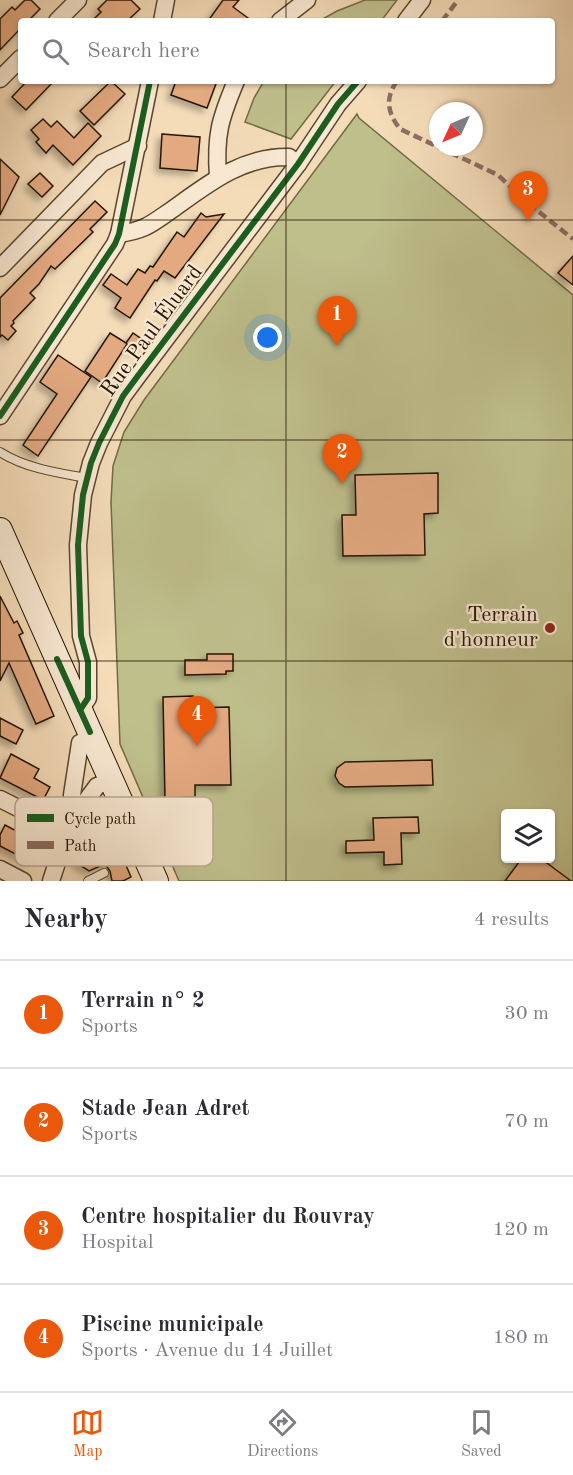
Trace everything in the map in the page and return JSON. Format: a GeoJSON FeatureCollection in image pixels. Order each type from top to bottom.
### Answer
{"type":"FeatureCollection","features":[{"type":"Feature","properties":{"kind":"main road"},"geometry":{"type":"LineString","coordinates":[[0,530],[119,797]]}},
{"type":"Feature","properties":{"kind":"main road"},"geometry":{"type":"LineString","coordinates":[[149,866],[156,881]]}},
{"type":"Feature","properties":{"kind":"street"},"geometry":{"type":"LineString","coordinates":[[163,18],[166,0]]}},
{"type":"Feature","properties":{"kind":"street"},"geometry":{"type":"LineString","coordinates":[[284,18],[307,0]]}},
{"type":"Feature","properties":{"kind":"street"},"geometry":{"type":"LineString","coordinates":[[408,18],[422,0]]}},
{"type":"Feature","properties":{"kind":"street"},"geometry":{"type":"LineString","coordinates":[[0,79],[18,61]]}},
{"type":"Feature","properties":{"kind":"street"},"geometry":{"type":"LineString","coordinates":[[0,416],[109,254],[119,234],[149,84]]}},
{"type":"Feature","properties":{"kind":"street"},"geometry":{"type":"LineString","coordinates":[[218,177],[216,150],[221,117],[235,84]]}},
{"type":"Feature","properties":{"kind":"street","name":"Rue Paul Éluard"},"geometry":{"type":"LineString","coordinates":[[80,710],[88,698],[88,663],[81,636],[80,512],[87,478],[99,443],[123,396],[356,84]]}},
{"type":"Feature","properties":{"kind":"street"},"geometry":{"type":"LineString","coordinates":[[0,268],[102,163],[138,146]]}},
{"type":"Feature","properties":{"kind":"street"},"geometry":{"type":"LineString","coordinates":[[119,234],[141,231],[218,177],[257,159],[290,157],[298,164]]}},
{"type":"Feature","properties":{"kind":"street"},"geometry":{"type":"LineString","coordinates":[[57,659],[69,645],[81,636]]}},
{"type":"Feature","properties":{"kind":"street"},"geometry":{"type":"LineString","coordinates":[[72,797],[80,743],[92,737]]}},
{"type":"Feature","properties":{"kind":"street"},"geometry":{"type":"LineString","coordinates":[[89,797],[97,786],[111,780]]}},
{"type":"Feature","properties":{"kind":"street"},"geometry":{"type":"LineString","coordinates":[[0,799],[15,806]]}},
{"type":"Feature","properties":{"kind":"street"},"geometry":{"type":"LineString","coordinates":[[51,881],[56,866]]}},
{"type":"Feature","properties":{"kind":"street"},"geometry":{"type":"LineString","coordinates":[[0,869],[23,881]]}},
{"type":"Feature","properties":{"kind":"lane"},"geometry":{"type":"LineString","coordinates":[[0,452],[13,460],[61,474],[87,478]]}},
{"type":"Feature","properties":{"kind":"lane"},"geometry":{"type":"LineString","coordinates":[[88,881],[104,873]]}},
{"type":"Feature","properties":{"kind":"green space"},"geometry":{"type":"Polygon","coordinates":[[[365,0],[397,0],[383,18],[324,18],[365,0]]]}},
{"type":"Feature","properties":{"kind":"green space"},"geometry":{"type":"Polygon","coordinates":[[[262,84],[334,84],[291,139],[245,122],[262,84]]]}},
{"type":"Feature","properties":{"kind":"green space"},"geometry":{"type":"Polygon","coordinates":[[[357,114],[573,295],[573,881],[179,881],[173,866],[213,866],[213,797],[143,797],[120,744],[111,502],[113,466],[124,432],[144,400],[357,114]]]}},
{"type":"Feature","properties":{"kind":"building"},"geometry":{"type":"Polygon","coordinates":[[[25,0],[31,0],[40,9],[31,18],[18,18],[18,31],[0,50],[0,19],[12,7],[15,10],[25,0]]]}},
{"type":"Feature","properties":{"kind":"building"},"geometry":{"type":"Polygon","coordinates":[[[107,0],[131,0],[140,9],[130,18],[95,18],[101,12],[98,9],[107,0]]]}},
{"type":"Feature","properties":{"kind":"building"},"geometry":{"type":"Polygon","coordinates":[[[223,0],[239,0],[233,7],[248,18],[210,18],[223,0]]]}},
{"type":"Feature","properties":{"kind":"building"},"geometry":{"type":"Polygon","coordinates":[[[24,84],[51,84],[26,110],[12,97],[24,84]]]}},
{"type":"Feature","properties":{"kind":"building"},"geometry":{"type":"Polygon","coordinates":[[[108,84],[114,84],[125,94],[94,125],[80,111],[108,84]]]}},
{"type":"Feature","properties":{"kind":"building"},"geometry":{"type":"Polygon","coordinates":[[[175,84],[216,84],[207,108],[171,95],[175,84]]]}},
{"type":"Feature","properties":{"kind":"building"},"geometry":{"type":"Polygon","coordinates":[[[43,119],[51,127],[57,121],[74,138],[88,123],[101,136],[73,165],[53,145],[46,153],[36,142],[39,139],[31,130],[43,119]]]}},
{"type":"Feature","properties":{"kind":"building"},"geometry":{"type":"Polygon","coordinates":[[[162,134],[200,137],[197,171],[160,168],[162,134]]]}},
{"type":"Feature","properties":{"kind":"building"},"geometry":{"type":"Polygon","coordinates":[[[0,159],[19,177],[0,215],[0,159]]]}},
{"type":"Feature","properties":{"kind":"building"},"geometry":{"type":"Polygon","coordinates":[[[40,173],[53,186],[42,197],[28,184],[40,173]]]}},
{"type":"Feature","properties":{"kind":"building"},"geometry":{"type":"Polygon","coordinates":[[[95,201],[107,212],[90,229],[93,232],[55,269],[51,266],[30,293],[35,298],[11,326],[16,331],[8,340],[2,335],[0,337],[0,298],[95,201]]]}},
{"type":"Feature","properties":{"kind":"building"},"geometry":{"type":"Polygon","coordinates":[[[201,213],[206,217],[224,214],[175,278],[164,271],[157,281],[155,280],[130,318],[115,308],[121,298],[103,285],[111,274],[127,285],[138,269],[145,273],[150,266],[153,267],[177,232],[184,237],[201,213]]]}},
{"type":"Feature","properties":{"kind":"building"},"geometry":{"type":"Polygon","coordinates":[[[573,256],[573,285],[558,273],[573,256]]]}},
{"type":"Feature","properties":{"kind":"building"},"geometry":{"type":"Polygon","coordinates":[[[110,333],[126,343],[133,333],[143,340],[136,350],[127,344],[102,383],[85,371],[110,333]]]}},
{"type":"Feature","properties":{"kind":"building"},"geometry":{"type":"Polygon","coordinates":[[[58,355],[91,377],[38,456],[23,445],[57,394],[40,382],[58,355]]]}},
{"type":"Feature","properties":{"kind":"building"},"geometry":{"type":"Polygon","coordinates":[[[438,473],[438,513],[424,514],[425,555],[343,556],[342,515],[356,515],[355,475],[438,473]]]}},
{"type":"Feature","properties":{"kind":"building"},"geometry":{"type":"Polygon","coordinates":[[[0,596],[14,623],[17,621],[23,633],[19,635],[54,716],[36,724],[9,663],[0,681],[0,596]]]}},
{"type":"Feature","properties":{"kind":"building"},"geometry":{"type":"Polygon","coordinates":[[[207,654],[233,654],[233,671],[226,671],[226,674],[185,675],[185,660],[207,660],[207,654]]]}},
{"type":"Feature","properties":{"kind":"building"},"geometry":{"type":"Polygon","coordinates":[[[193,696],[193,708],[229,707],[231,785],[195,785],[195,797],[165,797],[163,697],[193,696]]]}},
{"type":"Feature","properties":{"kind":"building"},"geometry":{"type":"Polygon","coordinates":[[[0,718],[23,730],[16,744],[0,736],[0,718]]]}},
{"type":"Feature","properties":{"kind":"building"},"geometry":{"type":"Polygon","coordinates":[[[11,754],[39,769],[34,778],[50,787],[45,797],[37,797],[0,778],[11,754]]]}},
{"type":"Feature","properties":{"kind":"building"},"geometry":{"type":"Polygon","coordinates":[[[432,760],[433,785],[345,787],[335,776],[337,768],[345,762],[432,760]]]}},
{"type":"Feature","properties":{"kind":"building"},"geometry":{"type":"Polygon","coordinates":[[[418,817],[419,833],[401,833],[402,864],[384,865],[384,852],[346,853],[346,841],[374,840],[373,818],[418,817]]]}},
{"type":"Feature","properties":{"kind":"building"},"geometry":{"type":"Polygon","coordinates":[[[5,825],[15,830],[15,854],[0,846],[0,835],[5,825]]]}},
{"type":"Feature","properties":{"kind":"building"},"geometry":{"type":"Polygon","coordinates":[[[518,863],[547,863],[571,881],[505,881],[518,863]]]}},
{"type":"Feature","properties":{"kind":"building"},"geometry":{"type":"Polygon","coordinates":[[[81,866],[100,866],[89,871],[81,866]]]}},
{"type":"Feature","properties":{"kind":"building"},"geometry":{"type":"Polygon","coordinates":[[[106,866],[126,866],[131,877],[123,881],[112,881],[106,866]]]}},
{"type":"Feature","properties":{"kind":"marked path"},"geometry":{"type":"LineString","coordinates":[[444,18],[458,0]]}},
{"type":"Feature","properties":{"kind":"marked path"},"geometry":{"type":"LineString","coordinates":[[395,84],[389,105],[392,117],[400,129],[498,175],[529,204],[573,239]]}},
{"type":"Feature","properties":{"kind":"cycle path"},"geometry":{"type":"LineString","coordinates":[[0,416],[115,244],[119,234],[149,84]]}},
{"type":"Feature","properties":{"kind":"cycle path"},"geometry":{"type":"LineString","coordinates":[[80,710],[88,698],[88,662],[81,636],[78,545],[83,495],[99,443],[123,396],[298,164],[338,104],[355,84]]}},
{"type":"Feature","properties":{"kind":"cycle path"},"geometry":{"type":"LineString","coordinates":[[57,659],[90,732]]}},
{"type":"Feature","properties":{"kind":"place","name":"Centre hospitalier du Rouvray"},"geometry":{"type":"Point","coordinates":[528,221]}},
{"type":"Feature","properties":{"kind":"place","name":"Terrain n° 2"},"geometry":{"type":"Point","coordinates":[337,346]}},
{"type":"Feature","properties":{"kind":"place","name":"Stade Jean Adret"},"geometry":{"type":"Point","coordinates":[342,484]}},
{"type":"Feature","properties":{"kind":"place","name":"Terrain d'honneur"},"geometry":{"type":"Point","coordinates":[550,628]}},
{"type":"Feature","properties":{"kind":"place","name":"Piscine municipale"},"geometry":{"type":"Point","coordinates":[197,746]}}]}
